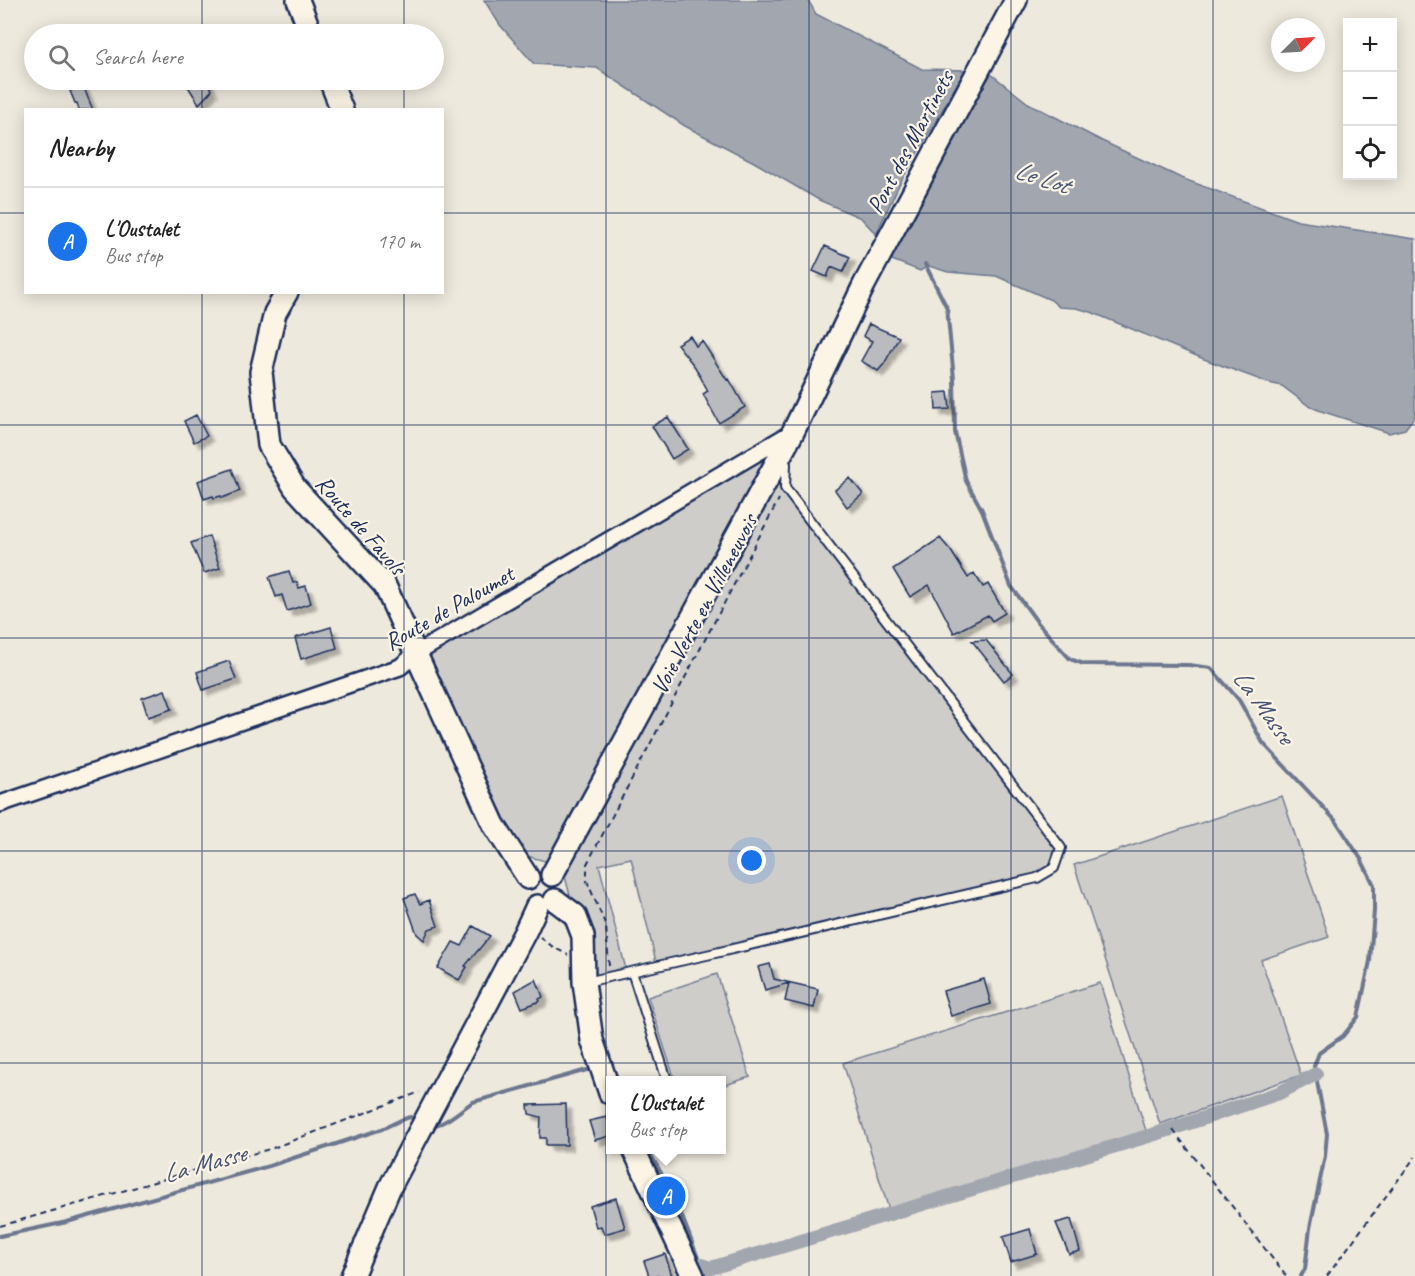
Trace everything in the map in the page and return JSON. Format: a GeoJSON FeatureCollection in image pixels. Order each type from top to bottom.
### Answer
{"type":"FeatureCollection","features":[{"type":"Feature","properties":{"kind":"street"},"geometry":{"type":"LineString","coordinates":[[298,0],[307,24]]}},
{"type":"Feature","properties":{"kind":"street","name":"Pont des Martinets"},"geometry":{"type":"LineString","coordinates":[[552,875],[794,432],[864,285],[1016,0]]}},
{"type":"Feature","properties":{"kind":"street"},"geometry":{"type":"LineString","coordinates":[[334,90],[341,108]]}},
{"type":"Feature","properties":{"kind":"street","name":"Route de Favols"},"geometry":{"type":"LineString","coordinates":[[286,294],[275,313],[261,372],[269,445],[295,488],[385,586],[494,825],[528,878]]}},
{"type":"Feature","properties":{"kind":"street","name":"Route de Paloumet"},"geometry":{"type":"LineString","coordinates":[[0,804],[400,667],[417,654],[794,432]]}},
{"type":"Feature","properties":{"kind":"street"},"geometry":{"type":"LineString","coordinates":[[352,1276],[390,1187],[525,932],[546,903],[559,890],[556,879],[552,875],[542,872],[532,874],[525,883],[525,894],[528,899],[546,903],[575,915],[583,936],[584,982],[592,1040],[605,1079]]}},
{"type":"Feature","properties":{"kind":"street"},"geometry":{"type":"LineString","coordinates":[[636,1154],[693,1276]]}},
{"type":"Feature","properties":{"kind":"lane"},"geometry":{"type":"LineString","coordinates":[[584,982],[1037,878],[1054,868],[1061,848],[785,488],[786,464],[780,456]]}},
{"type":"Feature","properties":{"kind":"lane"},"geometry":{"type":"LineString","coordinates":[[632,972],[666,1076]]}},
{"type":"Feature","properties":{"kind":"path","name":"Voie Verte en Villeneuvois"},"geometry":{"type":"LineString","coordinates":[[608,956],[606,926],[587,881],[587,864],[785,488]]}},
{"type":"Feature","properties":{"kind":"path"},"geometry":{"type":"LineString","coordinates":[[525,932],[542,937],[566,955],[584,956]]}},
{"type":"Feature","properties":{"kind":"path"},"geometry":{"type":"LineString","coordinates":[[0,1226],[273,1148],[413,1096],[427,1088]]}},
{"type":"Feature","properties":{"kind":"path"},"geometry":{"type":"LineString","coordinates":[[1173,1130],[1286,1276]]}},
{"type":"Feature","properties":{"kind":"path"},"geometry":{"type":"LineString","coordinates":[[1327,1276],[1415,1157]]}},
{"type":"Feature","properties":{"kind":"shaded area"},"geometry":{"type":"Polygon","coordinates":[[[764,459],[715,562],[557,855],[545,861],[527,856],[497,817],[428,655],[764,459]]]}},
{"type":"Feature","properties":{"kind":"shaded area"},"geometry":{"type":"Polygon","coordinates":[[[773,470],[1061,848],[1054,868],[1037,878],[657,966],[631,858],[599,865],[627,973],[584,982],[575,915],[561,861],[773,470]]]}},
{"type":"Feature","properties":{"kind":"shaded area"},"geometry":{"type":"Polygon","coordinates":[[[1282,796],[1329,937],[1261,960],[1301,1075],[1160,1124],[1074,865],[1282,796]]]}},
{"type":"Feature","properties":{"kind":"shaded area"},"geometry":{"type":"Polygon","coordinates":[[[717,974],[750,1077],[726,1085],[726,1076],[674,1076],[648,997],[717,974]]]}},
{"type":"Feature","properties":{"kind":"shaded area"},"geometry":{"type":"Polygon","coordinates":[[[1100,983],[1147,1134],[890,1213],[843,1063],[1100,983]]]}},
{"type":"Feature","properties":{"kind":"water"},"geometry":{"type":"Polygon","coordinates":[[[484,0],[808,0],[816,14],[922,69],[965,70],[899,185],[876,234],[861,218],[819,200],[754,162],[685,126],[597,68],[534,64],[500,25],[484,0]]]}},
{"type":"Feature","properties":{"kind":"water","name":"Le Lot"},"geometry":{"type":"Polygon","coordinates":[[[991,74],[1028,103],[1181,178],[1298,221],[1415,239],[1415,416],[1405,429],[1389,433],[1321,411],[1309,406],[1282,386],[1204,359],[1091,312],[1059,307],[1051,300],[996,276],[948,272],[929,266],[920,271],[887,258],[946,148],[991,74]]]}},
{"type":"Feature","properties":{"kind":"building"},"geometry":{"type":"Polygon","coordinates":[[[85,90],[92,108],[78,108],[70,91],[85,90]]]}},
{"type":"Feature","properties":{"kind":"building"},"geometry":{"type":"Polygon","coordinates":[[[190,90],[212,90],[199,104],[190,90]]]}},
{"type":"Feature","properties":{"kind":"building"},"geometry":{"type":"Polygon","coordinates":[[[825,246],[850,257],[843,272],[831,267],[827,277],[813,271],[825,246]]]}},
{"type":"Feature","properties":{"kind":"building"},"geometry":{"type":"Polygon","coordinates":[[[869,324],[899,337],[878,371],[861,361],[872,341],[863,336],[869,324]]]}},
{"type":"Feature","properties":{"kind":"building"},"geometry":{"type":"Polygon","coordinates":[[[690,336],[696,346],[702,341],[727,380],[729,379],[745,407],[719,423],[703,394],[708,391],[695,367],[677,344],[690,336]]]}},
{"type":"Feature","properties":{"kind":"building"},"geometry":{"type":"Polygon","coordinates":[[[948,392],[950,409],[936,410],[935,393],[948,392]]]}},
{"type":"Feature","properties":{"kind":"building"},"geometry":{"type":"Polygon","coordinates":[[[196,415],[207,436],[194,442],[184,421],[196,415]]]}},
{"type":"Feature","properties":{"kind":"building"},"geometry":{"type":"Polygon","coordinates":[[[668,417],[688,449],[672,459],[652,426],[668,417]]]}},
{"type":"Feature","properties":{"kind":"building"},"geometry":{"type":"Polygon","coordinates":[[[232,469],[240,491],[222,498],[213,496],[204,499],[198,481],[232,469]]]}},
{"type":"Feature","properties":{"kind":"building"},"geometry":{"type":"Polygon","coordinates":[[[850,478],[863,494],[847,507],[835,490],[850,478]]]}},
{"type":"Feature","properties":{"kind":"building"},"geometry":{"type":"Polygon","coordinates":[[[209,536],[220,568],[204,573],[191,543],[209,536]]]}},
{"type":"Feature","properties":{"kind":"building"},"geometry":{"type":"Polygon","coordinates":[[[940,538],[968,578],[974,573],[983,587],[988,584],[1005,613],[992,621],[988,615],[954,633],[929,585],[910,597],[893,569],[940,538]]]}},
{"type":"Feature","properties":{"kind":"building"},"geometry":{"type":"Polygon","coordinates":[[[289,571],[293,583],[297,582],[299,588],[306,586],[311,603],[287,611],[282,595],[276,597],[269,577],[289,571]]]}},
{"type":"Feature","properties":{"kind":"building"},"geometry":{"type":"Polygon","coordinates":[[[331,627],[337,648],[301,659],[295,638],[331,627]]]}},
{"type":"Feature","properties":{"kind":"building"},"geometry":{"type":"Polygon","coordinates":[[[986,640],[1013,674],[1004,681],[972,641],[986,640]]]}},
{"type":"Feature","properties":{"kind":"building"},"geometry":{"type":"Polygon","coordinates":[[[229,661],[236,679],[203,690],[197,672],[229,661]]]}},
{"type":"Feature","properties":{"kind":"building"},"geometry":{"type":"Polygon","coordinates":[[[165,690],[172,709],[148,717],[142,698],[165,690]]]}},
{"type":"Feature","properties":{"kind":"building"},"geometry":{"type":"Polygon","coordinates":[[[415,894],[420,904],[429,900],[438,926],[429,929],[424,940],[417,934],[404,898],[415,894]]]}},
{"type":"Feature","properties":{"kind":"building"},"geometry":{"type":"Polygon","coordinates":[[[473,926],[490,936],[465,966],[467,967],[459,980],[438,968],[453,942],[462,946],[473,926]]]}},
{"type":"Feature","properties":{"kind":"building"},"geometry":{"type":"Polygon","coordinates":[[[770,964],[774,979],[818,989],[814,1008],[785,1001],[789,983],[765,990],[758,967],[770,964]]]}},
{"type":"Feature","properties":{"kind":"building"},"geometry":{"type":"Polygon","coordinates":[[[536,979],[543,997],[539,999],[540,1001],[522,1008],[515,991],[536,979]]]}},
{"type":"Feature","properties":{"kind":"building"},"geometry":{"type":"Polygon","coordinates":[[[984,979],[991,1004],[951,1016],[943,991],[984,979]]]}},
{"type":"Feature","properties":{"kind":"building"},"geometry":{"type":"Polygon","coordinates":[[[566,1104],[567,1145],[546,1145],[546,1138],[540,1138],[541,1117],[529,1114],[528,1105],[566,1104]]]}},
{"type":"Feature","properties":{"kind":"building"},"geometry":{"type":"Polygon","coordinates":[[[606,1117],[606,1137],[595,1140],[589,1121],[606,1117]]]}},
{"type":"Feature","properties":{"kind":"building"},"geometry":{"type":"Polygon","coordinates":[[[616,1198],[625,1228],[604,1234],[601,1226],[596,1227],[590,1206],[616,1198]]]}},
{"type":"Feature","properties":{"kind":"building"},"geometry":{"type":"Polygon","coordinates":[[[1071,1219],[1080,1251],[1069,1254],[1056,1223],[1071,1219]]]}},
{"type":"Feature","properties":{"kind":"building"},"geometry":{"type":"Polygon","coordinates":[[[1030,1229],[1037,1254],[1011,1262],[1003,1237],[1030,1229]]]}},
{"type":"Feature","properties":{"kind":"building"},"geometry":{"type":"Polygon","coordinates":[[[665,1254],[672,1276],[649,1276],[644,1261],[665,1254]]]}},
{"type":"Feature","properties":{"kind":"waterway","name":"La Masse"},"geometry":{"type":"LineString","coordinates":[[925,264],[947,308],[954,379],[955,432],[966,481],[982,510],[1011,586],[1038,623],[1070,659],[1084,664],[1189,665],[1211,668],[1239,700],[1263,743],[1336,821],[1361,859],[1374,885],[1370,961],[1358,1017],[1343,1036],[1319,1053],[1314,1066],[1327,1134],[1305,1269],[1301,1276]]}},
{"type":"Feature","properties":{"kind":"waterway","name":"La Masse"},"geometry":{"type":"LineString","coordinates":[[431,1125],[441,1123],[473,1102],[587,1070],[595,1070]]}},
{"type":"Feature","properties":{"kind":"waterway","name":"La Masse"},"geometry":{"type":"LineString","coordinates":[[611,1071],[614,1071],[616,1076]]}},
{"type":"Feature","properties":{"kind":"waterway"},"geometry":{"type":"LineString","coordinates":[[701,1265],[711,1268],[1165,1131],[1279,1093],[1316,1074]]}},
{"type":"Feature","properties":{"kind":"waterway","name":"La Masse"},"geometry":{"type":"LineString","coordinates":[[0,1236],[67,1222],[269,1166],[382,1129],[410,1117],[416,1119]]}},
{"type":"Feature","properties":{"kind":"waterway","name":"La Masse"},"geometry":{"type":"LineString","coordinates":[[650,1154],[674,1196],[705,1276]]}},
{"type":"Feature","properties":{"kind":"place","name":"L'Oustalet"},"geometry":{"type":"Point","coordinates":[666,1196]}}]}
